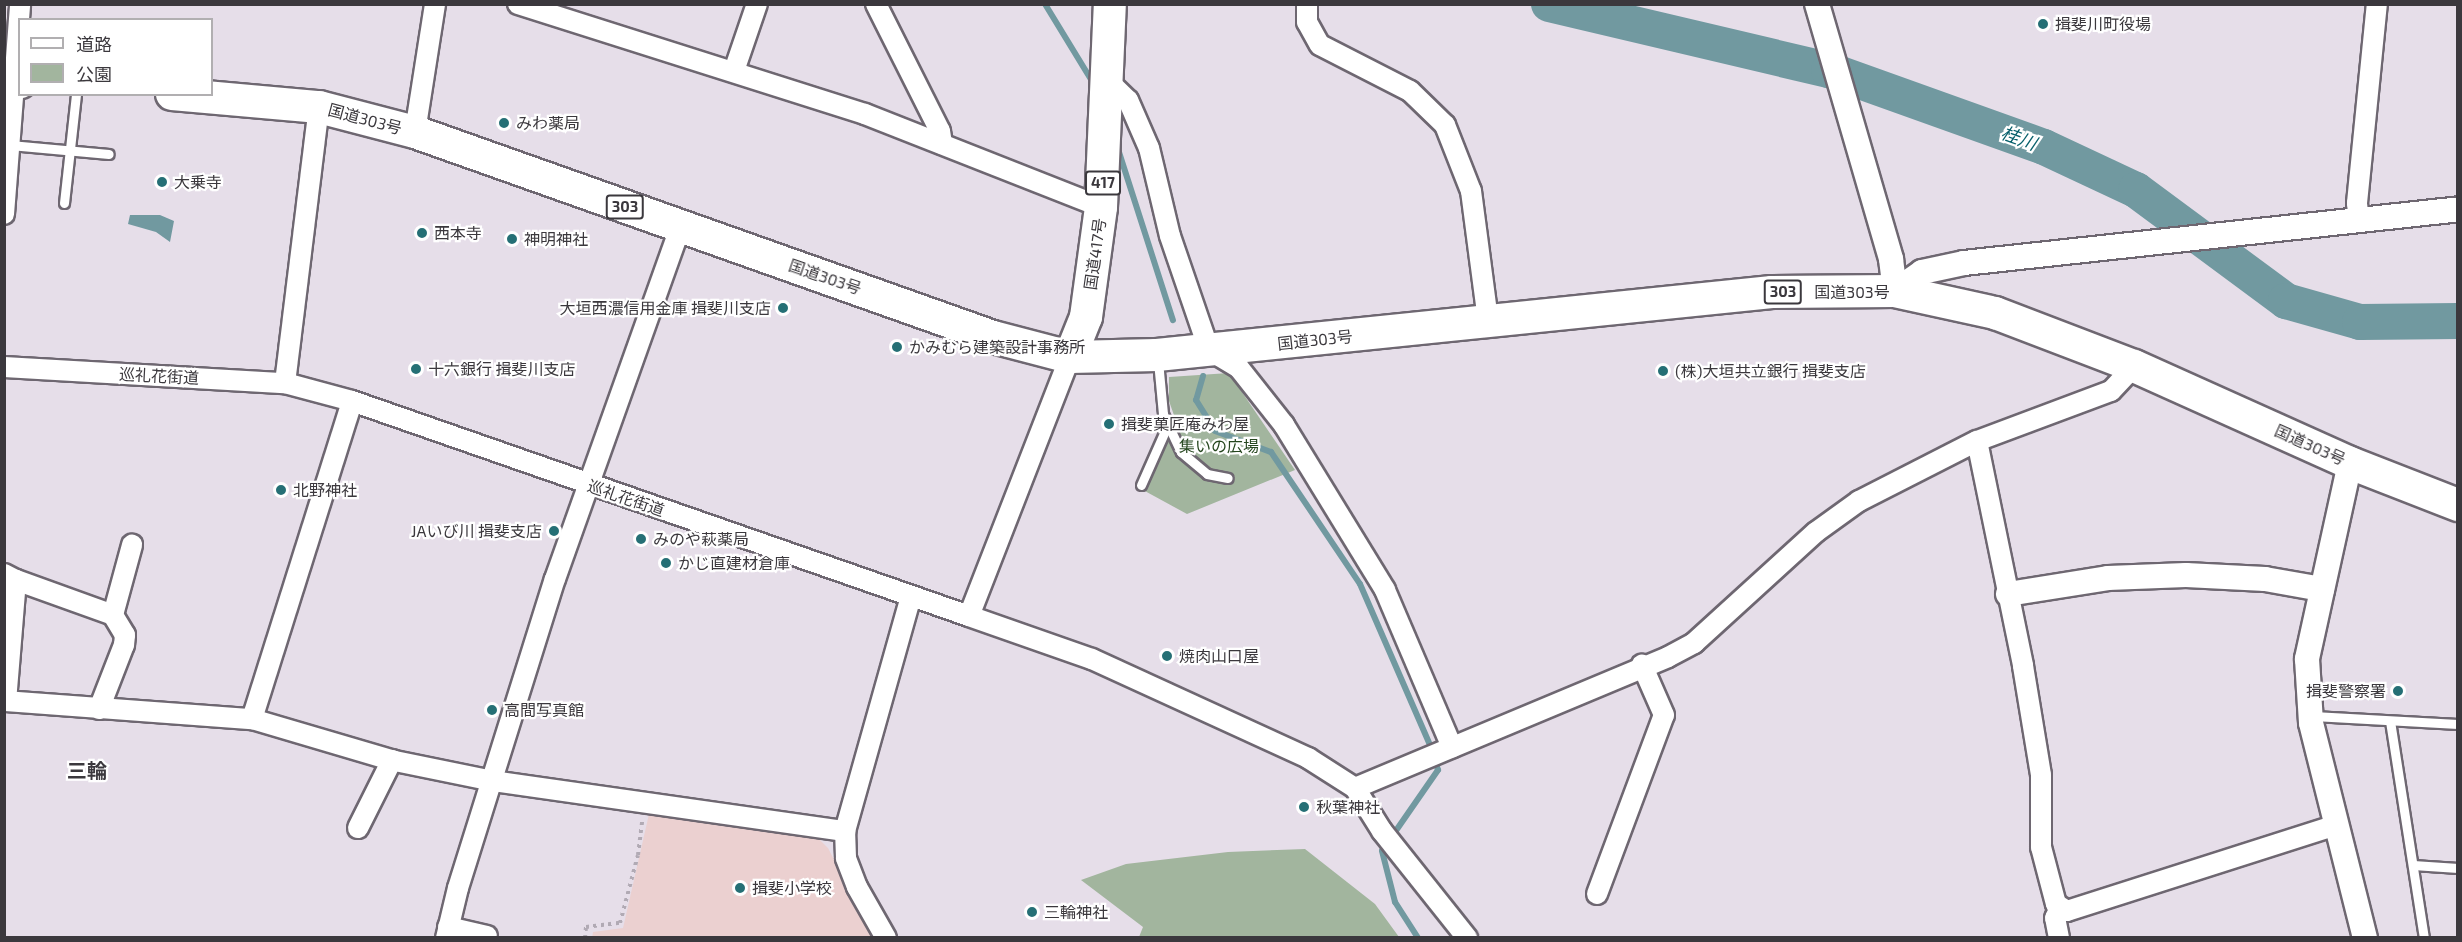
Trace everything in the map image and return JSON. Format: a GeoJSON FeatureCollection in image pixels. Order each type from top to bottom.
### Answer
{"type":"FeatureCollection","features":[{"type":"Feature","properties":{"kind":"highway","name":"国道417号"},"geometry":{"type":"LineString","coordinates":[[1070,357],[1086,317],[1101,207],[1110,4]]}},
{"type":"Feature","properties":{"kind":"highway","name":"国道303号"},"geometry":{"type":"LineString","coordinates":[[195,96],[319,107],[415,132],[993,338],[1070,357],[1157,355],[1772,292],[1895,291],[1995,313],[2134,366],[2350,463],[2457,505]]}},
{"type":"Feature","properties":{"kind":"street"},"geometry":{"type":"LineString","coordinates":[[415,132],[435,4]]}},
{"type":"Feature","properties":{"kind":"street"},"geometry":{"type":"LineString","coordinates":[[518,4],[865,114],[1101,207]]}},
{"type":"Feature","properties":{"kind":"street"},"geometry":{"type":"LineString","coordinates":[[734,71],[757,4]]}},
{"type":"Feature","properties":{"kind":"street"},"geometry":{"type":"LineString","coordinates":[[876,4],[940,131],[942,144]]}},
{"type":"Feature","properties":{"kind":"street"},"geometry":{"type":"LineString","coordinates":[[1307,4],[1307,22],[1320,45],[1410,92],[1445,124],[1471,191],[1488,321]]}},
{"type":"Feature","properties":{"kind":"street"},"geometry":{"type":"LineString","coordinates":[[1818,4],[1892,259],[1895,291],[1922,272],[1964,263],[2457,209]]}},
{"type":"Feature","properties":{"kind":"street"},"geometry":{"type":"LineString","coordinates":[[2359,220],[2357,203],[2377,4]]}},
{"type":"Feature","properties":{"kind":"street"},"geometry":{"type":"LineString","coordinates":[[4,214],[18,26]]}},
{"type":"Feature","properties":{"kind":"street"},"geometry":{"type":"LineString","coordinates":[[1107,80],[1128,100],[1149,148],[1170,236],[1209,350],[1239,368],[1284,424],[1385,590],[1449,748]]}},
{"type":"Feature","properties":{"kind":"street"},"geometry":{"type":"LineString","coordinates":[[285,383],[319,107]]}},
{"type":"Feature","properties":{"kind":"street"},"geometry":{"type":"LineString","coordinates":[[487,936],[447,932],[555,579],[591,485],[680,227]]}},
{"type":"Feature","properties":{"kind":"street"},"geometry":{"type":"LineString","coordinates":[[969,616],[1070,357]]}},
{"type":"Feature","properties":{"kind":"street"},"geometry":{"type":"LineString","coordinates":[[1467,938],[1382,831],[1355,788],[1694,644],[1816,532],[1859,501],[1977,441],[2111,391],[2134,366]]}},
{"type":"Feature","properties":{"kind":"street","name":"巡礼花街道"},"geometry":{"type":"LineString","coordinates":[[4,368],[285,383],[352,401],[1092,659],[1308,758],[1355,788]]}},
{"type":"Feature","properties":{"kind":"street"},"geometry":{"type":"LineString","coordinates":[[252,719],[352,401]]}},
{"type":"Feature","properties":{"kind":"street"},"geometry":{"type":"LineString","coordinates":[[1977,441],[2041,775],[2042,847],[2056,904],[2067,911],[2336,825]]}},
{"type":"Feature","properties":{"kind":"street"},"geometry":{"type":"LineString","coordinates":[[2350,463],[2307,659],[2310,716],[2365,938]]}},
{"type":"Feature","properties":{"kind":"street"},"geometry":{"type":"LineString","coordinates":[[114,615],[132,545]]}},
{"type":"Feature","properties":{"kind":"street"},"geometry":{"type":"LineString","coordinates":[[2008,594],[2078,582],[2186,575],[2265,579],[2322,589]]}},
{"type":"Feature","properties":{"kind":"street"},"geometry":{"type":"LineString","coordinates":[[99,709],[124,645],[125,635],[114,615],[10,577],[5,701],[99,709],[252,719],[392,760],[493,781],[845,831]]}},
{"type":"Feature","properties":{"kind":"street"},"geometry":{"type":"LineString","coordinates":[[886,938],[849,868],[845,831],[910,596]]}},
{"type":"Feature","properties":{"kind":"street"},"geometry":{"type":"LineString","coordinates":[[1597,894],[1664,715],[1642,665]]}},
{"type":"Feature","properties":{"kind":"street"},"geometry":{"type":"LineString","coordinates":[[358,828],[392,760]]}},
{"type":"Feature","properties":{"kind":"street"},"geometry":{"type":"LineString","coordinates":[[2059,938],[2055,918],[2060,908]]}},
{"type":"Feature","properties":{"kind":"lane"},"geometry":{"type":"LineString","coordinates":[[64,203],[76,96]]}},
{"type":"Feature","properties":{"kind":"lane"},"geometry":{"type":"LineString","coordinates":[[10,145],[109,154]]}},
{"type":"Feature","properties":{"kind":"lane"},"geometry":{"type":"LineString","coordinates":[[1157,355],[1163,414],[1181,452],[1207,474],[1228,477]]}},
{"type":"Feature","properties":{"kind":"lane"},"geometry":{"type":"LineString","coordinates":[[1141,485],[1168,424]]}},
{"type":"Feature","properties":{"kind":"lane"},"geometry":{"type":"LineString","coordinates":[[2310,716],[2457,724]]}},
{"type":"Feature","properties":{"kind":"lane"},"geometry":{"type":"LineString","coordinates":[[2390,721],[2424,938]]}},
{"type":"Feature","properties":{"kind":"lane"},"geometry":{"type":"LineString","coordinates":[[2413,865],[2457,868]]}},
{"type":"Feature","properties":{"kind":"path"},"geometry":{"type":"LineString","coordinates":[[585,938],[586,927],[620,924],[638,855],[644,804]]}},
{"type":"Feature","properties":{"kind":"shaded area","name":"揖斐小学校"},"geometry":{"type":"Polygon","coordinates":[[[649,814],[817,837],[828,848],[874,937],[592,938],[593,932],[623,928],[649,814]]]}},
{"type":"Feature","properties":{"kind":"green space","name":"集いの広場"},"geometry":{"type":"Polygon","coordinates":[[[1229,373],[1295,470],[1187,514],[1143,490],[1176,421],[1169,401],[1169,377],[1229,373]]]}},
{"type":"Feature","properties":{"kind":"green space"},"geometry":{"type":"Polygon","coordinates":[[[1305,849],[1375,904],[1399,937],[1139,937],[1143,927],[1081,880],[1126,864],[1228,852],[1305,849]]]}},
{"type":"Feature","properties":{"kind":"water"},"geometry":{"type":"Polygon","coordinates":[[[130,215],[160,215],[174,221],[170,242],[156,232],[128,224],[130,215]]]}},
{"type":"Feature","properties":{"kind":"waterway"},"geometry":{"type":"LineString","coordinates":[[1045,4],[1095,86]]}},
{"type":"Feature","properties":{"kind":"waterway","name":"桂川"},"geometry":{"type":"LineString","coordinates":[[1549,4],[1829,70],[2044,147],[2136,190],[2286,301],[2360,322],[2458,321]]}},
{"type":"Feature","properties":{"kind":"waterway"},"geometry":{"type":"LineString","coordinates":[[1117,146],[1173,320]]}},
{"type":"Feature","properties":{"kind":"waterway"},"geometry":{"type":"LineString","coordinates":[[1203,376],[1196,400],[1215,431],[1271,452],[1360,584],[1431,747],[1438,770],[1382,851],[1395,902],[1418,938]]}},
{"type":"Feature","properties":{"kind":"place","name":"揖斐川町役場"},"geometry":{"type":"Point","coordinates":[2043,24]}},
{"type":"Feature","properties":{"kind":"place","name":"みわ薬局"},"geometry":{"type":"Point","coordinates":[504,123]}},
{"type":"Feature","properties":{"kind":"place","name":"大乗寺"},"geometry":{"type":"Point","coordinates":[162,182]}},
{"type":"Feature","properties":{"kind":"place","name":"西本寺"},"geometry":{"type":"Point","coordinates":[422,233]}},
{"type":"Feature","properties":{"kind":"place","name":"神明神社"},"geometry":{"type":"Point","coordinates":[512,239]}},
{"type":"Feature","properties":{"kind":"place","name":"大垣西濃信用金庫 揖斐川支店"},"geometry":{"type":"Point","coordinates":[783,308]}},
{"type":"Feature","properties":{"kind":"place","name":"かみむら建築設計事務所"},"geometry":{"type":"Point","coordinates":[897,347]}},
{"type":"Feature","properties":{"kind":"place","name":"十六銀行 揖斐川支店"},"geometry":{"type":"Point","coordinates":[416,369]}},
{"type":"Feature","properties":{"kind":"place","name":"(株)大垣共立銀行 揖斐支店"},"geometry":{"type":"Point","coordinates":[1663,371]}},
{"type":"Feature","properties":{"kind":"place","name":"揖斐菓匠庵みわ屋"},"geometry":{"type":"Point","coordinates":[1109,424]}},
{"type":"Feature","properties":{"kind":"place","name":"北野神社"},"geometry":{"type":"Point","coordinates":[281,490]}},
{"type":"Feature","properties":{"kind":"place","name":"JAいび川 揖斐支店"},"geometry":{"type":"Point","coordinates":[554,531]}},
{"type":"Feature","properties":{"kind":"place","name":"みのや萩薬局"},"geometry":{"type":"Point","coordinates":[641,539]}},
{"type":"Feature","properties":{"kind":"place","name":"かじ直建材倉庫"},"geometry":{"type":"Point","coordinates":[666,563]}},
{"type":"Feature","properties":{"kind":"place","name":"焼肉山口屋"},"geometry":{"type":"Point","coordinates":[1167,656]}},
{"type":"Feature","properties":{"kind":"place","name":"揖斐警察署"},"geometry":{"type":"Point","coordinates":[2398,691]}},
{"type":"Feature","properties":{"kind":"place","name":"高間写真館"},"geometry":{"type":"Point","coordinates":[492,710]}},
{"type":"Feature","properties":{"kind":"place","name":"秋葉神社"},"geometry":{"type":"Point","coordinates":[1304,807]}},
{"type":"Feature","properties":{"kind":"place","name":"揖斐小学校"},"geometry":{"type":"Point","coordinates":[740,888]}},
{"type":"Feature","properties":{"kind":"place","name":"三輪神社"},"geometry":{"type":"Point","coordinates":[1032,912]}},
{"type":"Feature","properties":{"kind":"district","name":"三輪"},"geometry":{"type":"Point","coordinates":[87,770]}}]}
